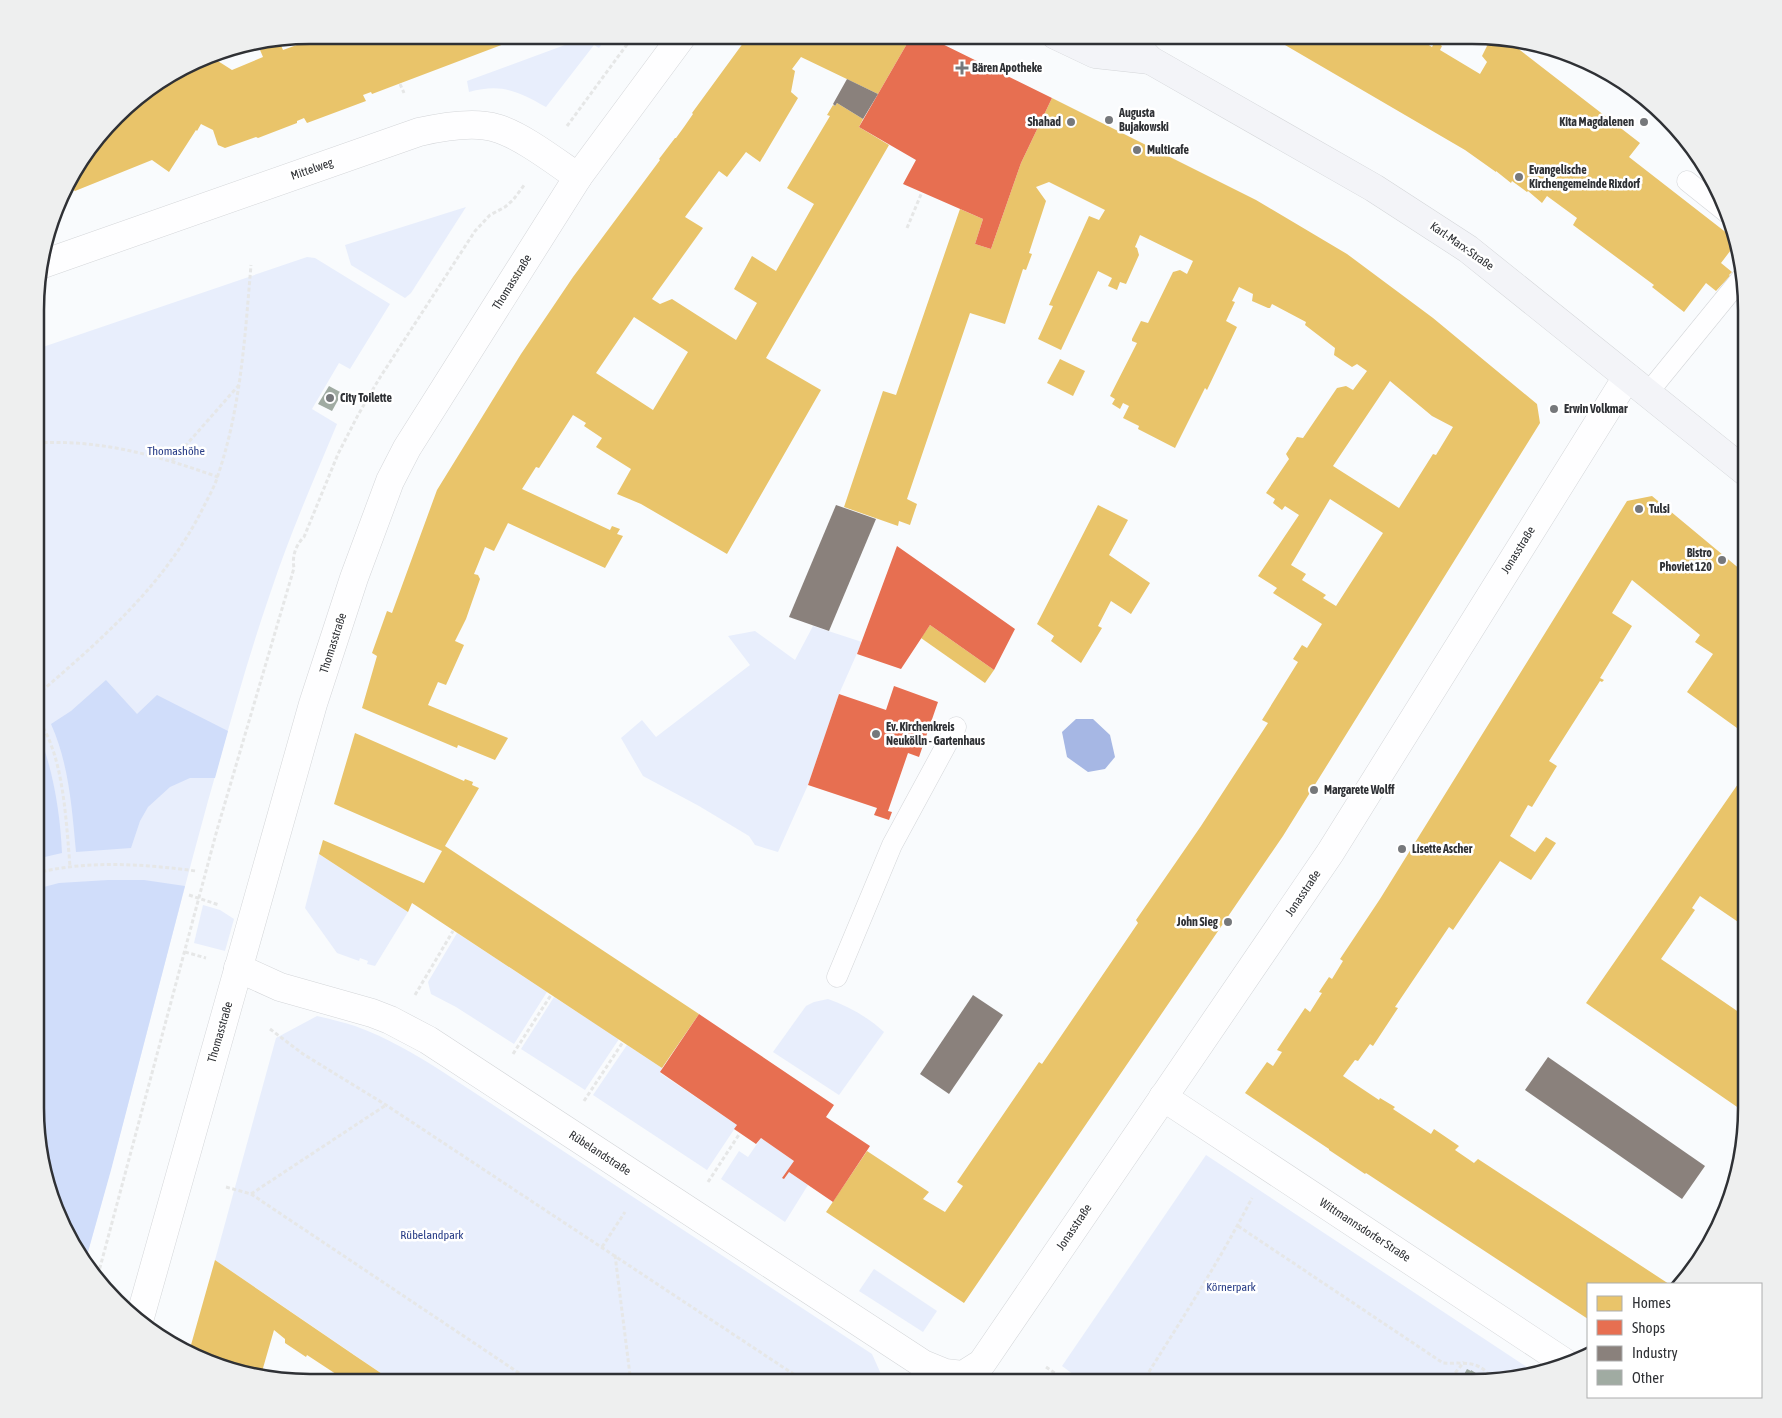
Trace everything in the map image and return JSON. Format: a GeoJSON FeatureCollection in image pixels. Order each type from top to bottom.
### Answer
{"type":"FeatureCollection","features":[{"type":"Feature","properties":{"kind":"main road","name":"Karl-Marx-Straße"},"geometry":{"type":"LineString","coordinates":[[1074,44],[1095,54],[1150,60]]}},
{"type":"Feature","properties":{"kind":"main road","name":"Karl-Marx-Straße"},"geometry":{"type":"LineString","coordinates":[[1135,44],[1150,60],[1374,188],[1441,230],[1502,274],[1647,394],[1738,466]]}},
{"type":"Feature","properties":{"kind":"street","name":"Thomasstraße"},"geometry":{"type":"LineString","coordinates":[[141,1314],[313,704],[354,578],[390,480],[406,448],[578,177],[676,44]]}},
{"type":"Feature","properties":{"kind":"street","name":"Mittelweg"},"geometry":{"type":"LineString","coordinates":[[48,262],[419,132],[436,128],[480,125],[496,128],[511,135],[578,177]]}},
{"type":"Feature","properties":{"kind":"street","name":"Jonasstraße"},"geometry":{"type":"LineString","coordinates":[[966,1374],[982,1363],[1330,853],[1627,377]]}},
{"type":"Feature","properties":{"kind":"street","name":"Rübelandstraße"},"geometry":{"type":"LineString","coordinates":[[238,968],[280,987],[372,1013],[390,1020],[428,1040],[937,1374]]}},
{"type":"Feature","properties":{"kind":"street","name":"Wittmannsdorfer Straße"},"geometry":{"type":"LineString","coordinates":[[1163,1097],[1560,1359]]}},
{"type":"Feature","properties":{"kind":"lane"},"geometry":{"type":"LineString","coordinates":[[1687,181],[1717,205]]}},
{"type":"Feature","properties":{"kind":"lane"},"geometry":{"type":"LineString","coordinates":[[1647,394],[1737,284]]}},
{"type":"Feature","properties":{"kind":"lane"},"geometry":{"type":"LineString","coordinates":[[836,977],[892,845],[956,727]]}},
{"type":"Feature","properties":{"kind":"path"},"geometry":{"type":"LineString","coordinates":[[584,102],[627,44]]}},
{"type":"Feature","properties":{"kind":"path"},"geometry":{"type":"LineString","coordinates":[[400,84],[404,93]]}},
{"type":"Feature","properties":{"kind":"path"},"geometry":{"type":"LineString","coordinates":[[908,228],[922,192]]}},
{"type":"Feature","properties":{"kind":"path"},"geometry":{"type":"LineString","coordinates":[[99,1270],[199,899],[294,568],[293,560],[298,543],[304,538],[338,454],[379,379],[475,231],[490,216],[513,200]]}},
{"type":"Feature","properties":{"kind":"path"},"geometry":{"type":"LineString","coordinates":[[44,689],[109,631],[156,580],[194,526],[218,477],[228,441],[239,385],[251,266]]}},
{"type":"Feature","properties":{"kind":"path"},"geometry":{"type":"LineString","coordinates":[[172,460],[239,385]]}},
{"type":"Feature","properties":{"kind":"path"},"geometry":{"type":"LineString","coordinates":[[44,442],[109,446],[172,460],[218,477]]}},
{"type":"Feature","properties":{"kind":"path"},"geometry":{"type":"LineString","coordinates":[[44,726],[58,770],[68,831],[70,866]]}},
{"type":"Feature","properties":{"kind":"path"},"geometry":{"type":"LineString","coordinates":[[44,871],[70,866],[104,863],[133,864],[196,871]]}},
{"type":"Feature","properties":{"kind":"path"},"geometry":{"type":"LineString","coordinates":[[189,895],[223,906]]}},
{"type":"Feature","properties":{"kind":"path"},"geometry":{"type":"LineString","coordinates":[[415,995],[453,930]]}},
{"type":"Feature","properties":{"kind":"path"},"geometry":{"type":"LineString","coordinates":[[512,1055],[551,994]]}},
{"type":"Feature","properties":{"kind":"path"},"geometry":{"type":"LineString","coordinates":[[270,1029],[302,1054],[616,1255],[794,1374]]}},
{"type":"Feature","properties":{"kind":"path"},"geometry":{"type":"LineString","coordinates":[[583,1101],[623,1042]]}},
{"type":"Feature","properties":{"kind":"path"},"geometry":{"type":"LineString","coordinates":[[251,1194],[386,1106]]}},
{"type":"Feature","properties":{"kind":"path"},"geometry":{"type":"LineString","coordinates":[[707,1183],[740,1133]]}},
{"type":"Feature","properties":{"kind":"path"},"geometry":{"type":"LineString","coordinates":[[1148,1374],[1238,1226],[1268,1166]]}},
{"type":"Feature","properties":{"kind":"path"},"geometry":{"type":"LineString","coordinates":[[602,1247],[645,1182]]}},
{"type":"Feature","properties":{"kind":"path"},"geometry":{"type":"LineString","coordinates":[[226,1187],[251,1194],[522,1374]]}},
{"type":"Feature","properties":{"kind":"path"},"geometry":{"type":"LineString","coordinates":[[1238,1226],[1443,1363],[1464,1362],[1474,1364],[1489,1374]]}},
{"type":"Feature","properties":{"kind":"path"},"geometry":{"type":"LineString","coordinates":[[616,1255],[630,1374]]}},
{"type":"Feature","properties":{"kind":"path"},"geometry":{"type":"LineString","coordinates":[[1454,1374],[1464,1362]]}},
{"type":"Feature","properties":{"kind":"path"},"geometry":{"type":"LineString","coordinates":[[1046,1367],[1057,1374]]}},
{"type":"Feature","properties":{"kind":"green space"},"geometry":{"type":"Polygon","coordinates":[[[568,44],[602,44],[599,48],[594,45],[546,107],[509,90],[491,88],[469,92],[467,81],[568,44]]]}},
{"type":"Feature","properties":{"kind":"green space"},"geometry":{"type":"Polygon","coordinates":[[[466,207],[411,293],[405,298],[351,265],[345,245],[466,207]]]}},
{"type":"Feature","properties":{"kind":"green space","name":"Thomashöhe"},"geometry":{"type":"Polygon","coordinates":[[[307,257],[315,258],[390,304],[350,369],[339,363],[312,409],[337,424],[286,549],[246,669],[208,801],[87,1254],[71,1226],[58,1194],[49,1160],[44,1126],[44,347],[307,257]]]}},
{"type":"Feature","properties":{"kind":"green space"},"geometry":{"type":"Polygon","coordinates":[[[813,626],[862,642],[839,694],[808,785],[778,852],[755,845],[749,836],[643,776],[621,738],[642,720],[656,737],[750,665],[728,636],[755,631],[795,660],[813,626]]]}},
{"type":"Feature","properties":{"kind":"green space"},"geometry":{"type":"Polygon","coordinates":[[[319,854],[408,912],[375,966],[367,964],[368,961],[360,958],[359,961],[337,953],[305,908],[319,854]]]}},
{"type":"Feature","properties":{"kind":"green space"},"geometry":{"type":"Polygon","coordinates":[[[203,905],[220,910],[234,919],[225,951],[194,943],[203,905]]]}},
{"type":"Feature","properties":{"kind":"green space"},"geometry":{"type":"Polygon","coordinates":[[[457,933],[547,992],[514,1044],[456,1007],[431,994],[428,982],[457,933]]]}},
{"type":"Feature","properties":{"kind":"green space"},"geometry":{"type":"Polygon","coordinates":[[[554,997],[619,1039],[585,1090],[521,1049],[554,997]]]}},
{"type":"Feature","properties":{"kind":"green space"},"geometry":{"type":"Polygon","coordinates":[[[828,999],[857,1012],[884,1032],[839,1095],[773,1052],[806,1006],[828,999]]]}},
{"type":"Feature","properties":{"kind":"green space","name":"Rübelandpark"},"geometry":{"type":"Polygon","coordinates":[[[317,1016],[367,1030],[411,1052],[872,1354],[881,1374],[382,1374],[215,1260],[276,1038],[317,1016]]]}},
{"type":"Feature","properties":{"kind":"green space"},"geometry":{"type":"Polygon","coordinates":[[[627,1045],[662,1068],[660,1073],[737,1125],[707,1170],[593,1095],[627,1045]]]}},
{"type":"Feature","properties":{"kind":"green space"},"geometry":{"type":"Polygon","coordinates":[[[761,1138],[794,1161],[789,1172],[808,1185],[785,1222],[721,1179],[739,1151],[748,1157],[761,1138]]]}},
{"type":"Feature","properties":{"kind":"green space","name":"Körnerpark"},"geometry":{"type":"Polygon","coordinates":[[[1206,1155],[1528,1368],[1490,1374],[1073,1374],[1062,1366],[1206,1155]]]}},
{"type":"Feature","properties":{"kind":"green space"},"geometry":{"type":"Polygon","coordinates":[[[874,1269],[937,1311],[923,1332],[859,1291],[874,1269]]]}},
{"type":"Feature","properties":{"kind":"shaded area"},"geometry":{"type":"Polygon","coordinates":[[[106,680],[137,714],[157,695],[228,731],[215,778],[190,778],[170,787],[148,807],[140,821],[131,848],[76,852],[66,771],[51,724],[71,711],[106,680]]]}},
{"type":"Feature","properties":{"kind":"shaded area"},"geometry":{"type":"Polygon","coordinates":[[[1076,719],[1093,719],[1110,735],[1115,757],[1105,769],[1088,772],[1067,757],[1062,732],[1076,719]]]}},
{"type":"Feature","properties":{"kind":"shaded area"},"geometry":{"type":"Polygon","coordinates":[[[44,749],[55,791],[62,853],[44,857],[44,749]]]}},
{"type":"Feature","properties":{"kind":"shaded area"},"geometry":{"type":"Polygon","coordinates":[[[144,880],[185,886],[87,1254],[71,1226],[58,1194],[49,1160],[44,1126],[44,887],[59,883],[144,880]]]}},
{"type":"Feature","properties":{"kind":"building: Homes"},"geometry":{"type":"Polygon","coordinates":[[[300,44],[504,44],[372,94],[371,92],[363,95],[366,101],[307,123],[304,118],[297,121],[297,123],[258,138],[256,137],[225,148],[218,145],[213,130],[201,124],[169,172],[152,160],[75,191],[72,189],[89,162],[110,134],[134,110],[177,79],[217,61],[232,70],[263,57],[260,50],[281,45],[283,50],[300,44]]]}},
{"type":"Feature","properties":{"kind":"building: Homes"},"geometry":{"type":"Polygon","coordinates":[[[742,44],[907,44],[878,94],[801,57],[792,69],[795,71],[791,92],[798,98],[760,162],[746,152],[727,177],[719,171],[685,217],[703,228],[652,299],[660,304],[672,299],[736,340],[757,303],[734,289],[752,256],[776,271],[814,204],[787,188],[830,116],[827,115],[833,105],[835,106],[837,103],[863,119],[859,127],[889,145],[766,358],[821,390],[727,554],[641,504],[617,494],[631,469],[596,447],[602,438],[584,426],[586,423],[573,415],[539,468],[536,467],[522,489],[610,530],[612,526],[620,529],[617,534],[623,536],[605,568],[508,523],[494,551],[485,547],[474,574],[478,575],[480,579],[466,619],[455,641],[464,645],[446,685],[438,682],[428,705],[508,738],[495,760],[458,745],[457,748],[362,708],[377,656],[372,653],[387,611],[392,613],[437,490],[521,354],[573,277],[742,44]],[[634,317],[596,373],[653,410],[688,352],[634,317]]]}},
{"type":"Feature","properties":{"kind":"building: Homes"},"geometry":{"type":"Polygon","coordinates":[[[1283,44],[1427,44],[1432,47],[1434,44],[1439,44],[1442,46],[1440,50],[1480,74],[1487,62],[1482,56],[1488,44],[1517,48],[1640,143],[1629,157],[1727,233],[1731,250],[1721,263],[1732,272],[1716,291],[1706,283],[1684,312],[1652,287],[1654,285],[1573,225],[1577,218],[1547,196],[1542,203],[1528,191],[1512,181],[1511,183],[1465,150],[1283,44]]]}},
{"type":"Feature","properties":{"kind":"building: Homes"},"geometry":{"type":"Polygon","coordinates":[[[1052,98],[1256,200],[1347,254],[1433,318],[1537,404],[1540,423],[1283,836],[964,1303],[826,1212],[867,1151],[929,1192],[923,1199],[945,1212],[963,1186],[957,1182],[1039,1062],[1042,1064],[1138,923],[1136,920],[1201,826],[1268,723],[1262,720],[1298,662],[1293,659],[1302,645],[1307,648],[1322,624],[1273,593],[1277,588],[1258,576],[1299,515],[1285,506],[1282,510],[1273,503],[1275,499],[1266,493],[1289,459],[1286,454],[1297,437],[1303,438],[1337,388],[1346,386],[1353,390],[1367,371],[1357,364],[1352,367],[1334,355],[1335,348],[1305,325],[1306,322],[1272,304],[1268,308],[1252,301],[1253,294],[1239,287],[1232,301],[1235,302],[1226,321],[1237,327],[1207,390],[1205,388],[1175,448],[1138,429],[1139,426],[1123,418],[1129,406],[1123,403],[1120,409],[1112,404],[1115,399],[1110,396],[1137,343],[1132,341],[1132,339],[1141,321],[1148,323],[1173,272],[1180,270],[1187,274],[1193,261],[1140,235],[1135,247],[1139,255],[1126,284],[1120,282],[1117,290],[1108,286],[1112,278],[1098,271],[1061,350],[1038,339],[1053,306],[1049,305],[1089,216],[1099,220],[1105,210],[1049,182],[1036,187],[1046,201],[1029,253],[1032,254],[1026,270],[1023,269],[1005,324],[970,313],[907,499],[917,504],[910,525],[899,521],[898,526],[844,507],[883,391],[896,395],[960,209],[983,219],[975,244],[991,249],[1021,163],[1052,98]],[[1390,381],[1333,466],[1399,508],[1433,454],[1436,455],[1453,427],[1432,416],[1390,381]],[[1330,499],[1291,565],[1306,574],[1302,580],[1326,595],[1323,598],[1336,606],[1383,533],[1330,499]]]}},
{"type":"Feature","properties":{"kind":"building: Homes"},"geometry":{"type":"Polygon","coordinates":[[[1060,359],[1085,371],[1073,396],[1047,383],[1060,359]]]}},
{"type":"Feature","properties":{"kind":"building: Homes"},"geometry":{"type":"Polygon","coordinates":[[[1652,496],[1738,568],[1738,727],[1737,728],[1687,692],[1713,654],[1695,642],[1700,635],[1632,580],[1612,613],[1632,626],[1600,678],[1604,680],[1600,681],[1549,761],[1557,766],[1532,807],[1528,805],[1510,836],[1535,852],[1546,837],[1556,843],[1531,880],[1500,861],[1453,930],[1449,927],[1395,1007],[1398,1008],[1373,1046],[1370,1044],[1358,1061],[1355,1060],[1343,1076],[1379,1100],[1380,1098],[1395,1107],[1393,1109],[1431,1134],[1434,1129],[1459,1146],[1455,1150],[1474,1163],[1478,1159],[1667,1283],[1587,1283],[1587,1318],[1365,1174],[1245,1093],[1267,1062],[1273,1066],[1282,1052],[1277,1050],[1305,1008],[1310,1012],[1322,993],[1319,992],[1329,977],[1332,979],[1343,961],[1340,959],[1380,899],[1627,501],[1652,496]]]}},
{"type":"Feature","properties":{"kind":"building: Homes"},"geometry":{"type":"Polygon","coordinates":[[[1098,505],[1128,520],[1109,555],[1150,583],[1131,614],[1111,601],[1098,626],[1102,628],[1081,663],[1051,641],[1054,636],[1037,624],[1098,505]]]}},
{"type":"Feature","properties":{"kind":"building: Homes"},"geometry":{"type":"Polygon","coordinates":[[[930,625],[994,670],[985,683],[921,638],[930,625]]]}},
{"type":"Feature","properties":{"kind":"building: Homes"},"geometry":{"type":"Polygon","coordinates":[[[355,733],[464,781],[465,779],[473,782],[472,785],[479,788],[445,846],[699,1014],[662,1068],[412,903],[408,912],[319,854],[323,840],[424,883],[442,851],[334,804],[355,733]]]}},
{"type":"Feature","properties":{"kind":"building: Homes"},"geometry":{"type":"Polygon","coordinates":[[[1738,784],[1738,922],[1700,896],[1692,908],[1695,910],[1661,959],[1738,1012],[1738,1108],[1586,1003],[1738,784]]]}},
{"type":"Feature","properties":{"kind":"building: Homes"},"geometry":{"type":"Polygon","coordinates":[[[215,1260],[382,1374],[336,1374],[285,1343],[285,1339],[274,1330],[263,1370],[224,1360],[191,1346],[215,1260]]]}},
{"type":"Feature","properties":{"kind":"building: Shops"},"geometry":{"type":"Polygon","coordinates":[[[907,44],[942,44],[1052,98],[1021,163],[991,249],[975,244],[983,219],[903,184],[916,160],[859,127],[907,44]]]}},
{"type":"Feature","properties":{"kind":"building: Shops"},"geometry":{"type":"Polygon","coordinates":[[[897,546],[1015,629],[994,670],[930,625],[901,669],[857,654],[897,546]]]}},
{"type":"Feature","properties":{"kind":"building: Shops","name":"Ev. Kirchenkreis Neukölln - Gartenhaus"},"geometry":{"type":"Polygon","coordinates":[[[894,686],[938,702],[919,757],[908,753],[888,811],[892,812],[889,820],[874,815],[877,808],[808,785],[839,694],[886,710],[894,686]]]}},
{"type":"Feature","properties":{"kind":"building: Shops"},"geometry":{"type":"Polygon","coordinates":[[[699,1014],[834,1105],[826,1117],[870,1146],[833,1202],[789,1172],[784,1179],[782,1178],[794,1161],[761,1138],[756,1144],[734,1129],[737,1125],[660,1072],[699,1014]]]}},
{"type":"Feature","properties":{"kind":"building: Industry"},"geometry":{"type":"Polygon","coordinates":[[[847,79],[878,94],[863,119],[837,103],[835,106],[833,104],[847,79]]]}},
{"type":"Feature","properties":{"kind":"building: Industry"},"geometry":{"type":"Polygon","coordinates":[[[836,505],[876,519],[829,631],[789,617],[836,505]]]}},
{"type":"Feature","properties":{"kind":"building: Industry"},"geometry":{"type":"Polygon","coordinates":[[[973,995],[1003,1015],[949,1094],[920,1074],[973,995]]]}},
{"type":"Feature","properties":{"kind":"building: Industry"},"geometry":{"type":"Polygon","coordinates":[[[1548,1057],[1705,1166],[1682,1199],[1525,1090],[1548,1057]]]}},
{"type":"Feature","properties":{"kind":"building: Other","name":"City Toilette"},"geometry":{"type":"Polygon","coordinates":[[[329,386],[342,393],[332,411],[318,404],[329,386]]]}},
{"type":"Feature","properties":{"kind":"building: Other"},"geometry":{"type":"Polygon","coordinates":[[[1467,1369],[1477,1374],[1472,1374],[1464,1374],[1467,1369]]]}},
{"type":"Feature","properties":{"kind":"place","name":"Bären Apotheke"},"geometry":{"type":"Point","coordinates":[962,68]}},
{"type":"Feature","properties":{"kind":"place","name":"Augusta Bujakowski"},"geometry":{"type":"Point","coordinates":[1109,120]}},
{"type":"Feature","properties":{"kind":"place","name":"Shahad"},"geometry":{"type":"Point","coordinates":[1071,122]}},
{"type":"Feature","properties":{"kind":"place","name":"Kita Magdalenen"},"geometry":{"type":"Point","coordinates":[1644,122]}},
{"type":"Feature","properties":{"kind":"place","name":"Multicafe"},"geometry":{"type":"Point","coordinates":[1137,150]}},
{"type":"Feature","properties":{"kind":"place","name":"Evangelische Kirchengemeinde Rixdorf"},"geometry":{"type":"Point","coordinates":[1519,177]}},
{"type":"Feature","properties":{"kind":"place","name":"City Toilette"},"geometry":{"type":"Point","coordinates":[330,398]}},
{"type":"Feature","properties":{"kind":"place","name":"Erwin Volkmar"},"geometry":{"type":"Point","coordinates":[1554,409]}},
{"type":"Feature","properties":{"kind":"place","name":"Tulsi"},"geometry":{"type":"Point","coordinates":[1639,509]}},
{"type":"Feature","properties":{"kind":"place","name":"Bistro Phoviet 120"},"geometry":{"type":"Point","coordinates":[1722,560]}},
{"type":"Feature","properties":{"kind":"place","name":"Ev. Kirchenkreis Neukölln - Gartenhaus"},"geometry":{"type":"Point","coordinates":[876,734]}},
{"type":"Feature","properties":{"kind":"place","name":"Margarete Wolff"},"geometry":{"type":"Point","coordinates":[1314,790]}},
{"type":"Feature","properties":{"kind":"place","name":"Lisette Ascher"},"geometry":{"type":"Point","coordinates":[1402,849]}},
{"type":"Feature","properties":{"kind":"place","name":"John Sieg"},"geometry":{"type":"Point","coordinates":[1228,922]}}]}
